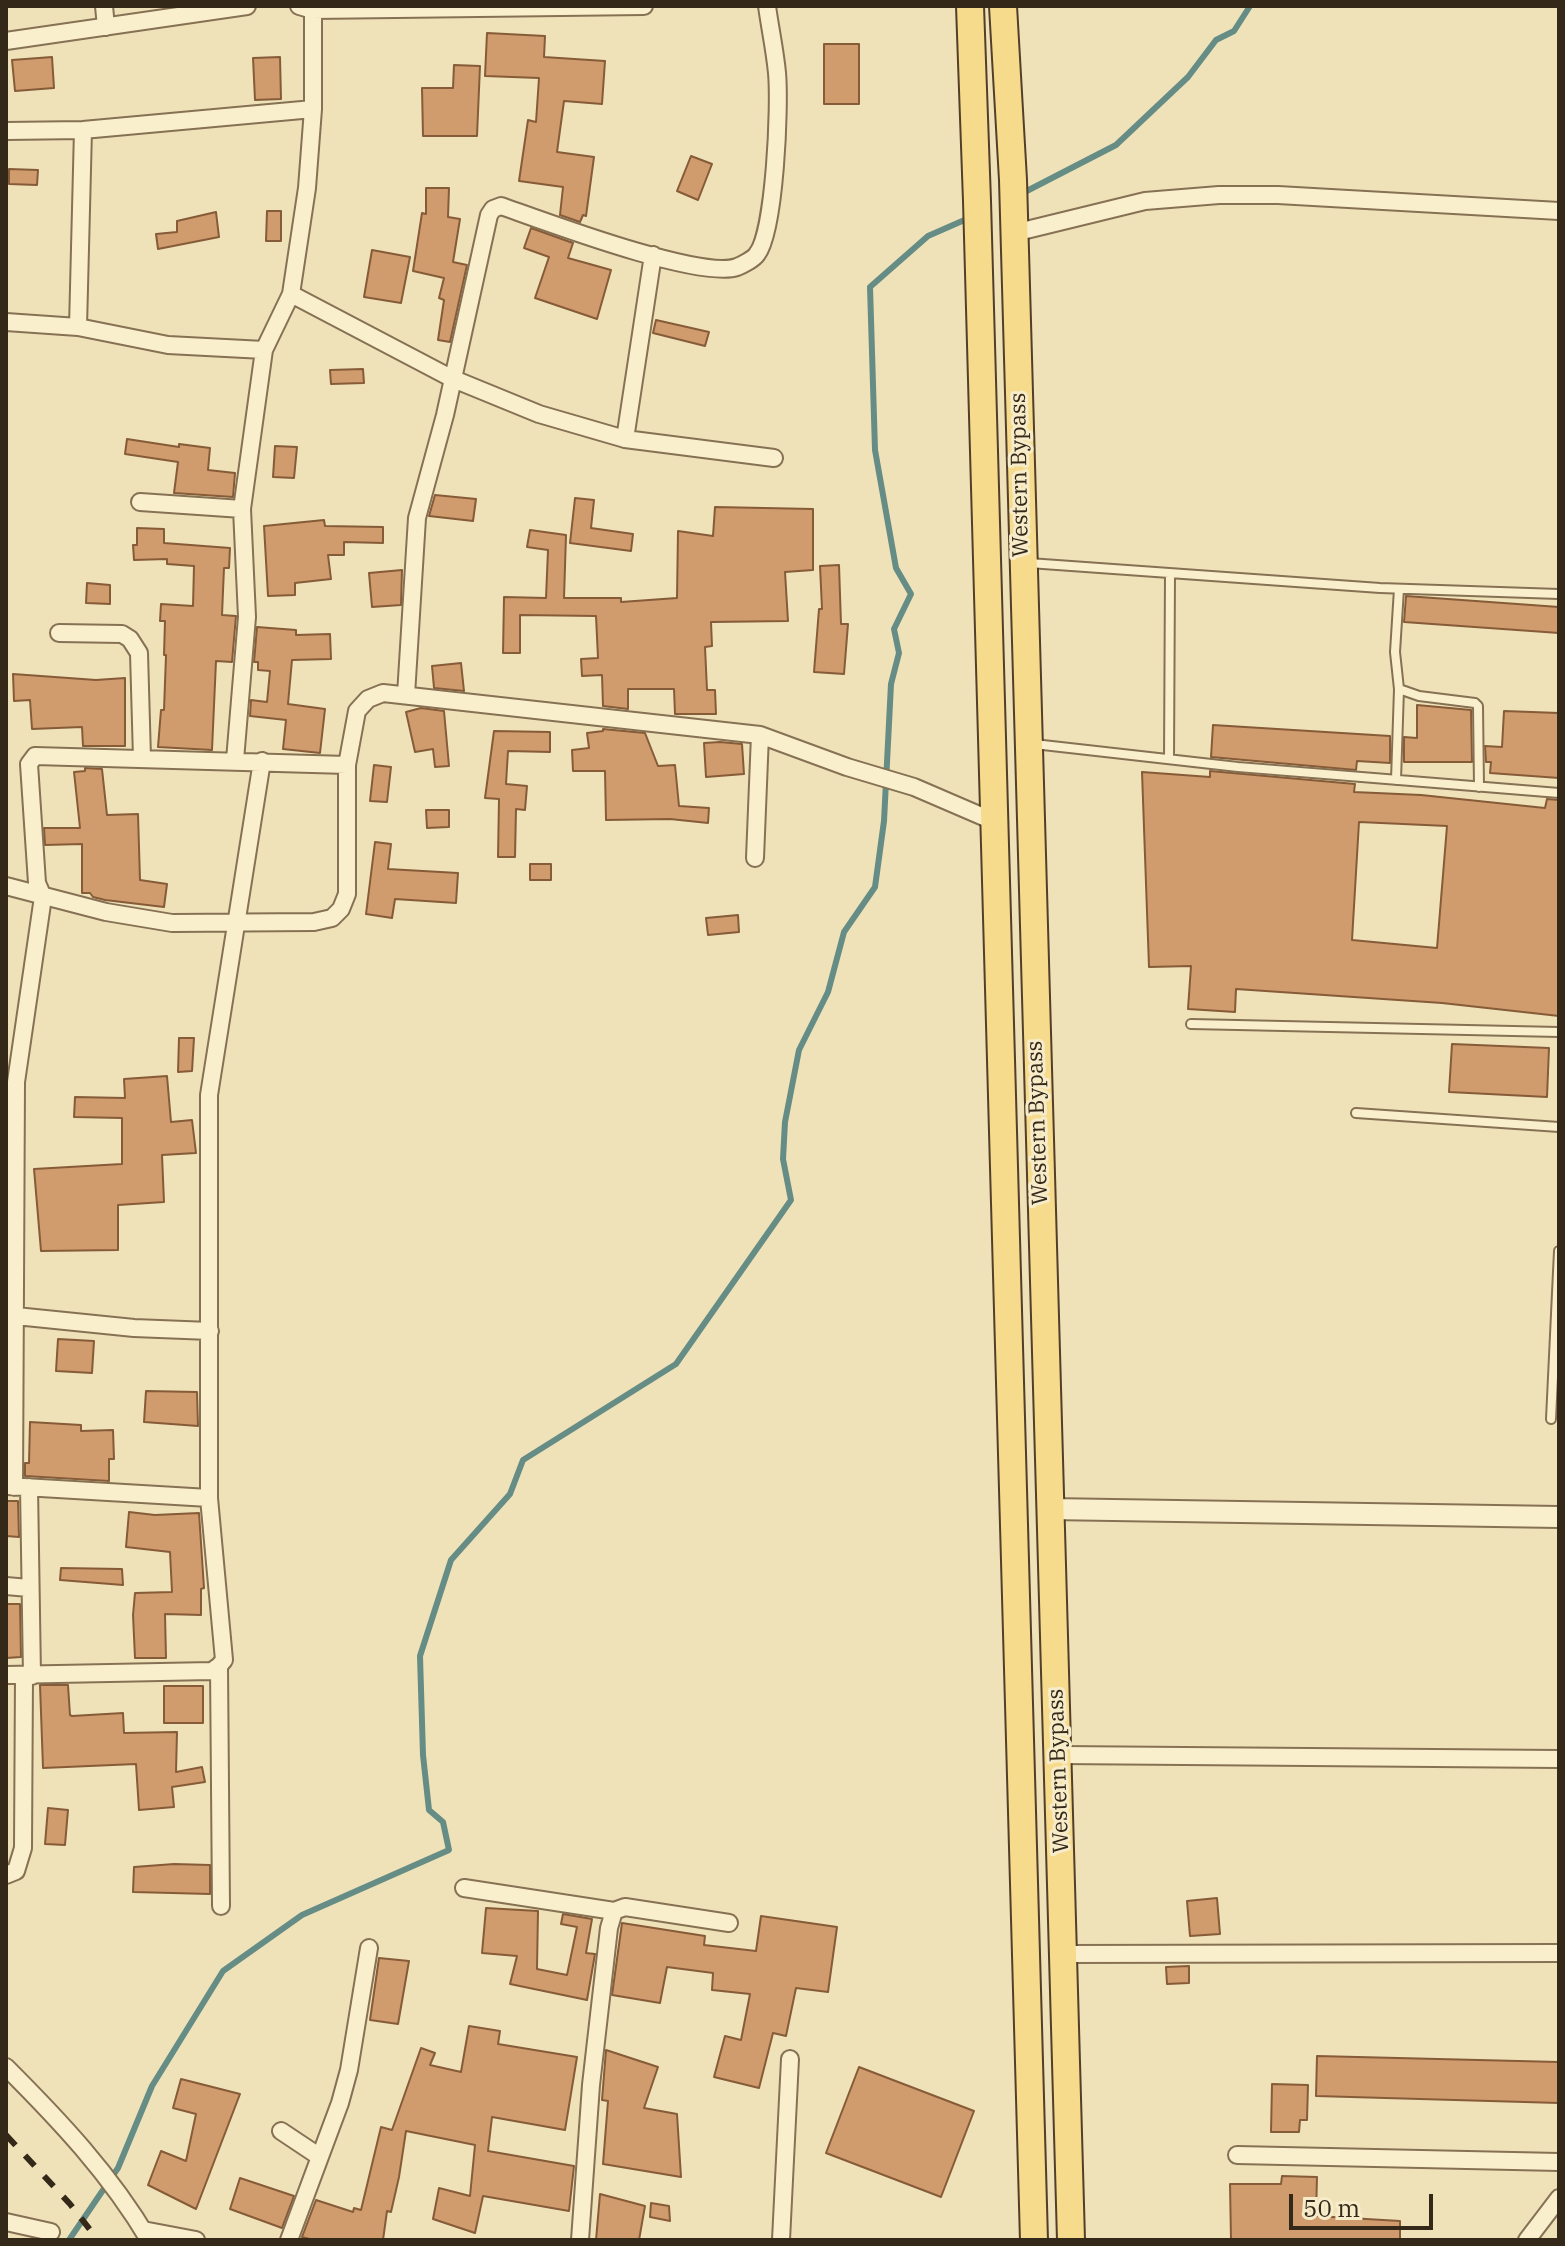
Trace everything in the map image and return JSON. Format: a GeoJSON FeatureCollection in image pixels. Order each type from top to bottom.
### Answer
{"type":"FeatureCollection","features":[{"type":"Feature","properties":{"kind":"main road","name":"Western Bypass"},"geometry":{"type":"LineString","coordinates":[[970,6],[1034,2240]]}},
{"type":"Feature","properties":{"kind":"main road","name":"Western Bypass"},"geometry":{"type":"LineString","coordinates":[[1003,6],[1013,180],[1071,2240]]}},
{"type":"Feature","properties":{"kind":"street"},"geometry":{"type":"LineString","coordinates":[[104,6],[106,27]]}},
{"type":"Feature","properties":{"kind":"street"},"geometry":{"type":"LineString","coordinates":[[6,41],[247,6]]}},
{"type":"Feature","properties":{"kind":"street"},"geometry":{"type":"LineString","coordinates":[[235,760],[247,617],[242,509],[264,350],[291,294],[307,188],[313,109],[308,7],[644,6]]}},
{"type":"Feature","properties":{"kind":"street"},"geometry":{"type":"LineString","coordinates":[[406,695],[417,518],[445,415],[489,215],[501,206],[594,239],[706,269],[736,268],[757,256],[768,228],[776,129],[777,75],[767,6]]}},
{"type":"Feature","properties":{"kind":"street"},"geometry":{"type":"LineString","coordinates":[[6,131],[83,130],[313,109]]}},
{"type":"Feature","properties":{"kind":"street"},"geometry":{"type":"LineString","coordinates":[[78,327],[83,130]]}},
{"type":"Feature","properties":{"kind":"street"},"geometry":{"type":"LineString","coordinates":[[1014,224],[1145,201],[1219,195],[1278,195],[1559,211]]}},
{"type":"Feature","properties":{"kind":"street"},"geometry":{"type":"LineString","coordinates":[[625,439],[653,255]]}},
{"type":"Feature","properties":{"kind":"street"},"geometry":{"type":"LineString","coordinates":[[291,294],[451,378],[539,414],[625,439],[774,458]]}},
{"type":"Feature","properties":{"kind":"street"},"geometry":{"type":"LineString","coordinates":[[6,322],[78,327],[168,345],[264,350]]}},
{"type":"Feature","properties":{"kind":"street"},"geometry":{"type":"LineString","coordinates":[[140,502],[242,509]]}},
{"type":"Feature","properties":{"kind":"street"},"geometry":{"type":"LineString","coordinates":[[59,633],[122,634],[130,639],[139,653],[142,758]]}},
{"type":"Feature","properties":{"kind":"street"},"geometry":{"type":"LineString","coordinates":[[6,886],[106,912],[172,923],[314,922],[332,918],[341,909],[347,894],[347,765],[357,711],[368,699],[383,693],[760,735],[847,767],[914,787],[993,821]]}},
{"type":"Feature","properties":{"kind":"street"},"geometry":{"type":"LineString","coordinates":[[755,858],[760,735]]}},
{"type":"Feature","properties":{"kind":"street"},"geometry":{"type":"LineString","coordinates":[[6,1875],[16,1871],[23,1848],[28,1676],[29,1588],[17,1487],[10,1315],[16,1082],[43,897],[37,883],[31,760],[35,756],[347,765]]}},
{"type":"Feature","properties":{"kind":"street"},"geometry":{"type":"LineString","coordinates":[[6,1675],[212,1671],[224,1660],[209,1498],[209,1095],[262,761]]}},
{"type":"Feature","properties":{"kind":"street"},"geometry":{"type":"LineString","coordinates":[[10,1315],[134,1328],[210,1331]]}},
{"type":"Feature","properties":{"kind":"street"},"geometry":{"type":"LineString","coordinates":[[17,1487],[209,1498]]}},
{"type":"Feature","properties":{"kind":"street"},"geometry":{"type":"LineString","coordinates":[[1049,1509],[1559,1517]]}},
{"type":"Feature","properties":{"kind":"street"},"geometry":{"type":"LineString","coordinates":[[6,1586],[29,1588]]}},
{"type":"Feature","properties":{"kind":"street"},"geometry":{"type":"LineString","coordinates":[[219,1666],[221,1906]]}},
{"type":"Feature","properties":{"kind":"street"},"geometry":{"type":"LineString","coordinates":[[1059,1755],[1559,1759]]}},
{"type":"Feature","properties":{"kind":"street"},"geometry":{"type":"LineString","coordinates":[[464,1888],[614,1911],[625,1907],[729,1923]]}},
{"type":"Feature","properties":{"kind":"street"},"geometry":{"type":"LineString","coordinates":[[580,2240],[591,2085],[609,1928],[614,1911]]}},
{"type":"Feature","properties":{"kind":"street"},"geometry":{"type":"LineString","coordinates":[[289,2240],[340,2103],[349,2070],[369,1948]]}},
{"type":"Feature","properties":{"kind":"street"},"geometry":{"type":"LineString","coordinates":[[1064,1954],[1559,1953]]}},
{"type":"Feature","properties":{"kind":"street"},"geometry":{"type":"LineString","coordinates":[[781,2240],[790,2059]]}},
{"type":"Feature","properties":{"kind":"street"},"geometry":{"type":"LineString","coordinates":[[6,2067],[69,2130],[146,2235],[196,2240]]}},
{"type":"Feature","properties":{"kind":"street"},"geometry":{"type":"LineString","coordinates":[[281,2131],[320,2157]]}},
{"type":"Feature","properties":{"kind":"street"},"geometry":{"type":"LineString","coordinates":[[1237,2155],[1559,2162]]}},
{"type":"Feature","properties":{"kind":"street"},"geometry":{"type":"LineString","coordinates":[[1527,2240],[1559,2198]]}},
{"type":"Feature","properties":{"kind":"street"},"geometry":{"type":"LineString","coordinates":[[6,2222],[51,2232]]}},
{"type":"Feature","properties":{"kind":"lane"},"geometry":{"type":"LineString","coordinates":[[1022,562],[1399,589],[1559,594]]}},
{"type":"Feature","properties":{"kind":"lane"},"geometry":{"type":"LineString","coordinates":[[1169,759],[1170,573]]}},
{"type":"Feature","properties":{"kind":"lane"},"geometry":{"type":"LineString","coordinates":[[1396,780],[1399,689],[1395,652],[1399,589]]}},
{"type":"Feature","properties":{"kind":"lane"},"geometry":{"type":"LineString","coordinates":[[1399,689],[1419,696],[1475,703],[1478,706],[1479,787]]}},
{"type":"Feature","properties":{"kind":"lane"},"geometry":{"type":"LineString","coordinates":[[1027,744],[1559,793]]}},
{"type":"Feature","properties":{"kind":"lane"},"geometry":{"type":"LineString","coordinates":[[1191,1024],[1559,1032]]}},
{"type":"Feature","properties":{"kind":"lane"},"geometry":{"type":"LineString","coordinates":[[1356,1113],[1559,1127]]}},
{"type":"Feature","properties":{"kind":"lane"},"geometry":{"type":"LineString","coordinates":[[1551,1419],[1559,1251]]}},
{"type":"Feature","properties":{"kind":"building"},"geometry":{"type":"Polygon","coordinates":[[[487,33],[545,36],[544,57],[605,61],[602,104],[564,101],[557,152],[594,157],[586,216],[583,215],[580,222],[560,215],[563,187],[519,181],[528,120],[536,122],[539,78],[485,76],[487,33]]]}},
{"type":"Feature","properties":{"kind":"building"},"geometry":{"type":"Polygon","coordinates":[[[824,44],[859,44],[859,104],[824,104],[824,44]]]}},
{"type":"Feature","properties":{"kind":"building"},"geometry":{"type":"Polygon","coordinates":[[[52,57],[54,88],[15,91],[12,60],[52,57]]]}},
{"type":"Feature","properties":{"kind":"building"},"geometry":{"type":"Polygon","coordinates":[[[280,57],[281,99],[255,100],[253,58],[280,57]]]}},
{"type":"Feature","properties":{"kind":"building"},"geometry":{"type":"Polygon","coordinates":[[[454,65],[480,66],[477,136],[423,136],[422,88],[453,88],[454,65]]]}},
{"type":"Feature","properties":{"kind":"building"},"geometry":{"type":"Polygon","coordinates":[[[691,156],[712,164],[698,200],[677,191],[691,156]]]}},
{"type":"Feature","properties":{"kind":"building"},"geometry":{"type":"Polygon","coordinates":[[[9,169],[38,170],[37,185],[9,184],[9,169]]]}},
{"type":"Feature","properties":{"kind":"building"},"geometry":{"type":"Polygon","coordinates":[[[426,188],[449,188],[448,217],[460,219],[453,262],[467,265],[450,342],[438,340],[444,300],[439,298],[444,278],[413,271],[422,213],[426,214],[426,188]]]}},
{"type":"Feature","properties":{"kind":"building"},"geometry":{"type":"Polygon","coordinates":[[[267,211],[281,211],[281,241],[266,241],[267,211]]]}},
{"type":"Feature","properties":{"kind":"building"},"geometry":{"type":"Polygon","coordinates":[[[216,212],[219,237],[158,249],[156,234],[177,232],[177,221],[216,212]]]}},
{"type":"Feature","properties":{"kind":"building"},"geometry":{"type":"Polygon","coordinates":[[[531,228],[573,243],[568,258],[611,270],[597,319],[535,298],[549,257],[524,248],[531,228]]]}},
{"type":"Feature","properties":{"kind":"building"},"geometry":{"type":"Polygon","coordinates":[[[372,250],[410,257],[401,303],[364,297],[372,250]]]}},
{"type":"Feature","properties":{"kind":"building"},"geometry":{"type":"Polygon","coordinates":[[[656,320],[709,332],[705,346],[653,333],[656,320]]]}},
{"type":"Feature","properties":{"kind":"building"},"geometry":{"type":"Polygon","coordinates":[[[363,369],[364,383],[331,384],[330,370],[363,369]]]}},
{"type":"Feature","properties":{"kind":"building"},"geometry":{"type":"Polygon","coordinates":[[[127,439],[210,448],[208,470],[235,473],[233,497],[174,493],[178,462],[125,454],[127,439]]]}},
{"type":"Feature","properties":{"kind":"building"},"geometry":{"type":"Polygon","coordinates":[[[275,446],[297,447],[294,478],[273,477],[275,446]]]}},
{"type":"Feature","properties":{"kind":"building"},"geometry":{"type":"Polygon","coordinates":[[[435,495],[476,499],[473,521],[429,516],[435,495]]]}},
{"type":"Feature","properties":{"kind":"building"},"geometry":{"type":"Polygon","coordinates":[[[575,498],[594,500],[591,528],[633,534],[631,551],[570,543],[575,498]]]}},
{"type":"Feature","properties":{"kind":"building"},"geometry":{"type":"Polygon","coordinates":[[[715,507],[813,509],[813,570],[785,572],[788,621],[711,622],[712,646],[705,647],[707,690],[715,690],[716,714],[675,714],[674,689],[628,689],[628,709],[603,706],[602,675],[582,676],[581,659],[598,658],[596,616],[520,615],[520,653],[503,653],[504,597],[546,598],[548,550],[527,547],[530,530],[566,535],[564,598],[621,598],[621,602],[677,598],[678,531],[713,536],[715,507]]]}},
{"type":"Feature","properties":{"kind":"building"},"geometry":{"type":"Polygon","coordinates":[[[324,520],[325,526],[383,527],[383,543],[344,542],[344,555],[328,555],[331,579],[295,583],[295,595],[268,596],[264,526],[324,520]]]}},
{"type":"Feature","properties":{"kind":"building"},"geometry":{"type":"Polygon","coordinates":[[[137,528],[164,529],[164,543],[230,548],[229,568],[224,568],[222,615],[236,616],[232,662],[216,661],[212,750],[158,747],[161,710],[164,710],[166,655],[165,621],[160,621],[161,604],[193,606],[194,566],[167,564],[167,559],[134,560],[137,528]]]}},
{"type":"Feature","properties":{"kind":"building"},"geometry":{"type":"Polygon","coordinates":[[[839,565],[841,624],[848,624],[844,674],[814,672],[819,609],[822,609],[820,566],[839,565]]]}},
{"type":"Feature","properties":{"kind":"building"},"geometry":{"type":"Polygon","coordinates":[[[402,570],[401,605],[372,607],[369,573],[402,570]]]}},
{"type":"Feature","properties":{"kind":"building"},"geometry":{"type":"Polygon","coordinates":[[[87,583],[110,585],[110,604],[86,603],[87,583]]]}},
{"type":"Feature","properties":{"kind":"building"},"geometry":{"type":"Polygon","coordinates":[[[1406,596],[1559,607],[1559,633],[1404,622],[1406,596]]]}},
{"type":"Feature","properties":{"kind":"building"},"geometry":{"type":"Polygon","coordinates":[[[257,627],[296,630],[296,635],[330,634],[331,659],[292,660],[288,704],[325,709],[320,753],[283,749],[286,720],[250,716],[251,700],[267,702],[270,671],[258,670],[258,662],[254,662],[257,627]]]}},
{"type":"Feature","properties":{"kind":"building"},"geometry":{"type":"Polygon","coordinates":[[[461,663],[464,691],[434,688],[432,666],[461,663]]]}},
{"type":"Feature","properties":{"kind":"building"},"geometry":{"type":"Polygon","coordinates":[[[13,674],[96,680],[125,678],[125,746],[83,746],[82,727],[32,729],[30,700],[14,701],[13,674]]]}},
{"type":"Feature","properties":{"kind":"building"},"geometry":{"type":"Polygon","coordinates":[[[1417,705],[1471,710],[1472,762],[1404,762],[1404,737],[1417,738],[1417,705]]]}},
{"type":"Feature","properties":{"kind":"building"},"geometry":{"type":"Polygon","coordinates":[[[421,708],[444,711],[449,766],[435,767],[433,749],[415,752],[406,712],[421,708]]]}},
{"type":"Feature","properties":{"kind":"building"},"geometry":{"type":"Polygon","coordinates":[[[1504,711],[1559,713],[1559,778],[1490,773],[1491,762],[1486,762],[1485,746],[1502,747],[1504,711]]]}},
{"type":"Feature","properties":{"kind":"building"},"geometry":{"type":"Polygon","coordinates":[[[1213,725],[1390,736],[1390,763],[1357,761],[1356,770],[1211,757],[1213,725]]]}},
{"type":"Feature","properties":{"kind":"building"},"geometry":{"type":"Polygon","coordinates":[[[603,729],[645,733],[658,766],[675,765],[679,806],[709,808],[708,823],[670,819],[606,820],[605,771],[573,771],[572,750],[589,748],[587,733],[603,729]]]}},
{"type":"Feature","properties":{"kind":"building"},"geometry":{"type":"Polygon","coordinates":[[[494,731],[550,732],[550,752],[508,751],[506,784],[527,786],[525,810],[516,809],[515,857],[498,857],[499,799],[485,798],[494,731]]]}},
{"type":"Feature","properties":{"kind":"building"},"geometry":{"type":"Polygon","coordinates":[[[704,743],[742,744],[744,774],[706,777],[704,743]]]}},
{"type":"Feature","properties":{"kind":"building"},"geometry":{"type":"Polygon","coordinates":[[[374,765],[391,767],[387,802],[370,801],[374,765]]]}},
{"type":"Feature","properties":{"kind":"building"},"geometry":{"type":"Polygon","coordinates":[[[85,768],[102,769],[107,815],[138,814],[140,880],[167,884],[164,907],[105,900],[82,893],[82,844],[45,845],[44,828],[80,828],[74,772],[85,771],[85,768]]]}},
{"type":"Feature","properties":{"kind":"building"},"geometry":{"type":"Polygon","coordinates":[[[1210,771],[1355,784],[1354,792],[1421,795],[1545,808],[1547,799],[1559,800],[1559,1016],[1442,1003],[1236,989],[1235,1012],[1188,1009],[1191,966],[1149,967],[1142,772],[1210,777],[1210,771]],[[1359,822],[1352,940],[1437,948],[1447,826],[1359,822]]]}},
{"type":"Feature","properties":{"kind":"building"},"geometry":{"type":"Polygon","coordinates":[[[426,810],[449,810],[449,827],[427,828],[426,810]]]}},
{"type":"Feature","properties":{"kind":"building"},"geometry":{"type":"Polygon","coordinates":[[[375,842],[391,844],[388,869],[458,873],[456,903],[395,899],[392,918],[366,914],[375,842]]]}},
{"type":"Feature","properties":{"kind":"building"},"geometry":{"type":"Polygon","coordinates":[[[530,864],[551,864],[551,880],[530,880],[530,864]]]}},
{"type":"Feature","properties":{"kind":"building"},"geometry":{"type":"Polygon","coordinates":[[[738,915],[739,932],[708,935],[706,918],[738,915]]]}},
{"type":"Feature","properties":{"kind":"building"},"geometry":{"type":"Polygon","coordinates":[[[179,1038],[194,1038],[192,1071],[178,1072],[179,1038]]]}},
{"type":"Feature","properties":{"kind":"building"},"geometry":{"type":"Polygon","coordinates":[[[1452,1044],[1549,1048],[1547,1097],[1449,1092],[1452,1044]]]}},
{"type":"Feature","properties":{"kind":"building"},"geometry":{"type":"Polygon","coordinates":[[[167,1076],[171,1122],[192,1120],[196,1153],[162,1155],[164,1202],[118,1205],[118,1250],[41,1251],[34,1169],[122,1164],[122,1118],[74,1117],[75,1097],[125,1098],[124,1079],[167,1076]]]}},
{"type":"Feature","properties":{"kind":"building"},"geometry":{"type":"Polygon","coordinates":[[[58,1339],[94,1341],[92,1373],[56,1371],[58,1339]]]}},
{"type":"Feature","properties":{"kind":"building"},"geometry":{"type":"Polygon","coordinates":[[[146,1391],[197,1392],[198,1426],[144,1422],[146,1391]]]}},
{"type":"Feature","properties":{"kind":"building"},"geometry":{"type":"Polygon","coordinates":[[[30,1422],[81,1425],[81,1431],[113,1430],[114,1459],[109,1459],[109,1481],[25,1476],[25,1463],[29,1463],[30,1422]]]}},
{"type":"Feature","properties":{"kind":"building"},"geometry":{"type":"Polygon","coordinates":[[[6,1501],[18,1501],[19,1537],[6,1536],[6,1501]]]}},
{"type":"Feature","properties":{"kind":"building"},"geometry":{"type":"Polygon","coordinates":[[[129,1512],[155,1515],[199,1513],[204,1588],[201,1589],[201,1615],[165,1614],[166,1658],[135,1658],[135,1593],[172,1592],[170,1552],[126,1547],[129,1512]]]}},
{"type":"Feature","properties":{"kind":"building"},"geometry":{"type":"Polygon","coordinates":[[[61,1568],[122,1569],[123,1585],[60,1580],[61,1568]]]}},
{"type":"Feature","properties":{"kind":"building"},"geometry":{"type":"Polygon","coordinates":[[[6,1604],[20,1604],[21,1657],[6,1658],[6,1604]]]}},
{"type":"Feature","properties":{"kind":"building"},"geometry":{"type":"Polygon","coordinates":[[[40,1685],[68,1685],[72,1716],[123,1713],[124,1733],[177,1732],[176,1772],[202,1767],[205,1782],[172,1787],[174,1807],[139,1810],[136,1764],[43,1768],[40,1685]]]}},
{"type":"Feature","properties":{"kind":"building"},"geometry":{"type":"Polygon","coordinates":[[[164,1686],[203,1686],[203,1723],[164,1723],[164,1686]]]}},
{"type":"Feature","properties":{"kind":"building"},"geometry":{"type":"Polygon","coordinates":[[[48,1808],[68,1810],[65,1845],[45,1844],[48,1808]]]}},
{"type":"Feature","properties":{"kind":"building"},"geometry":{"type":"Polygon","coordinates":[[[210,1865],[210,1894],[133,1892],[134,1867],[210,1865]]]}},
{"type":"Feature","properties":{"kind":"building"},"geometry":{"type":"Polygon","coordinates":[[[1217,1898],[1220,1934],[1190,1936],[1187,1901],[1217,1898]]]}},
{"type":"Feature","properties":{"kind":"building"},"geometry":{"type":"Polygon","coordinates":[[[486,1908],[538,1911],[537,1969],[567,1975],[577,1927],[561,1924],[563,1914],[592,1919],[586,1953],[595,1954],[587,2000],[510,1984],[517,1956],[482,1953],[486,1908]]]}},
{"type":"Feature","properties":{"kind":"building"},"geometry":{"type":"Polygon","coordinates":[[[761,1916],[837,1927],[828,1992],[796,1988],[786,2036],[773,2033],[759,2088],[714,2077],[725,2036],[741,2040],[750,1994],[712,1990],[713,1973],[667,1967],[660,2003],[612,1995],[622,1923],[705,1936],[704,1945],[756,1951],[761,1916]]]}},
{"type":"Feature","properties":{"kind":"building"},"geometry":{"type":"Polygon","coordinates":[[[379,1958],[409,1961],[398,2024],[370,2020],[379,1958]]]}},
{"type":"Feature","properties":{"kind":"building"},"geometry":{"type":"Polygon","coordinates":[[[1189,1966],[1189,1983],[1167,1984],[1166,1967],[1189,1966]]]}},
{"type":"Feature","properties":{"kind":"building"},"geometry":{"type":"Polygon","coordinates":[[[469,2026],[500,2031],[498,2044],[577,2057],[565,2130],[492,2117],[488,2151],[574,2166],[569,2211],[483,2196],[475,2233],[433,2219],[439,2188],[470,2196],[475,2145],[406,2131],[399,2177],[391,2212],[387,2211],[383,2240],[313,2240],[302,2237],[316,2200],[353,2212],[354,2208],[361,2210],[381,2127],[392,2130],[421,2048],[435,2053],[430,2065],[461,2072],[469,2026]]]}},
{"type":"Feature","properties":{"kind":"building"},"geometry":{"type":"Polygon","coordinates":[[[606,2050],[658,2067],[644,2108],[677,2114],[681,2177],[603,2164],[608,2101],[602,2100],[606,2050]]]}},
{"type":"Feature","properties":{"kind":"building"},"geometry":{"type":"Polygon","coordinates":[[[1317,2056],[1559,2062],[1559,2103],[1316,2096],[1317,2056]]]}},
{"type":"Feature","properties":{"kind":"building"},"geometry":{"type":"Polygon","coordinates":[[[859,2067],[974,2111],[941,2197],[826,2153],[859,2067]]]}},
{"type":"Feature","properties":{"kind":"building"},"geometry":{"type":"Polygon","coordinates":[[[181,2079],[240,2094],[196,2209],[148,2185],[161,2151],[186,2161],[196,2114],[173,2108],[181,2079]]]}},
{"type":"Feature","properties":{"kind":"building"},"geometry":{"type":"Polygon","coordinates":[[[1272,2084],[1308,2085],[1307,2120],[1300,2120],[1299,2132],[1271,2132],[1272,2084]]]}},
{"type":"Feature","properties":{"kind":"building"},"geometry":{"type":"Polygon","coordinates":[[[1282,2176],[1317,2177],[1316,2216],[1400,2221],[1400,2240],[1231,2240],[1230,2184],[1281,2184],[1282,2176]]]}},
{"type":"Feature","properties":{"kind":"building"},"geometry":{"type":"Polygon","coordinates":[[[240,2178],[294,2196],[282,2228],[230,2209],[240,2178]]]}},
{"type":"Feature","properties":{"kind":"building"},"geometry":{"type":"Polygon","coordinates":[[[600,2194],[645,2206],[639,2240],[596,2240],[600,2194]]]}},
{"type":"Feature","properties":{"kind":"building"},"geometry":{"type":"Polygon","coordinates":[[[651,2203],[669,2206],[670,2221],[650,2217],[651,2203]]]}},
{"type":"Feature","properties":{"kind":"waterway"},"geometry":{"type":"LineString","coordinates":[[1019,195],[1116,145],[1188,77],[1216,40],[1234,31],[1250,6]]}},
{"type":"Feature","properties":{"kind":"waterway"},"geometry":{"type":"LineString","coordinates":[[69,2240],[118,2168],[152,2086],[223,1971],[302,1915],[449,1850],[443,1822],[429,1810],[423,1755],[420,1656],[451,1560],[510,1494],[523,1460],[676,1364],[791,1200],[783,1159],[785,1122],[799,1050],[828,992],[844,932],[875,887],[884,821],[891,684],[899,653],[894,629],[911,594],[896,568],[875,450],[870,287],[928,236],[969,218]]}},
{"type":"Feature","properties":{"kind":"railway"},"geometry":{"type":"LineString","coordinates":[[6,2135],[70,2204],[98,2240]]}}]}
